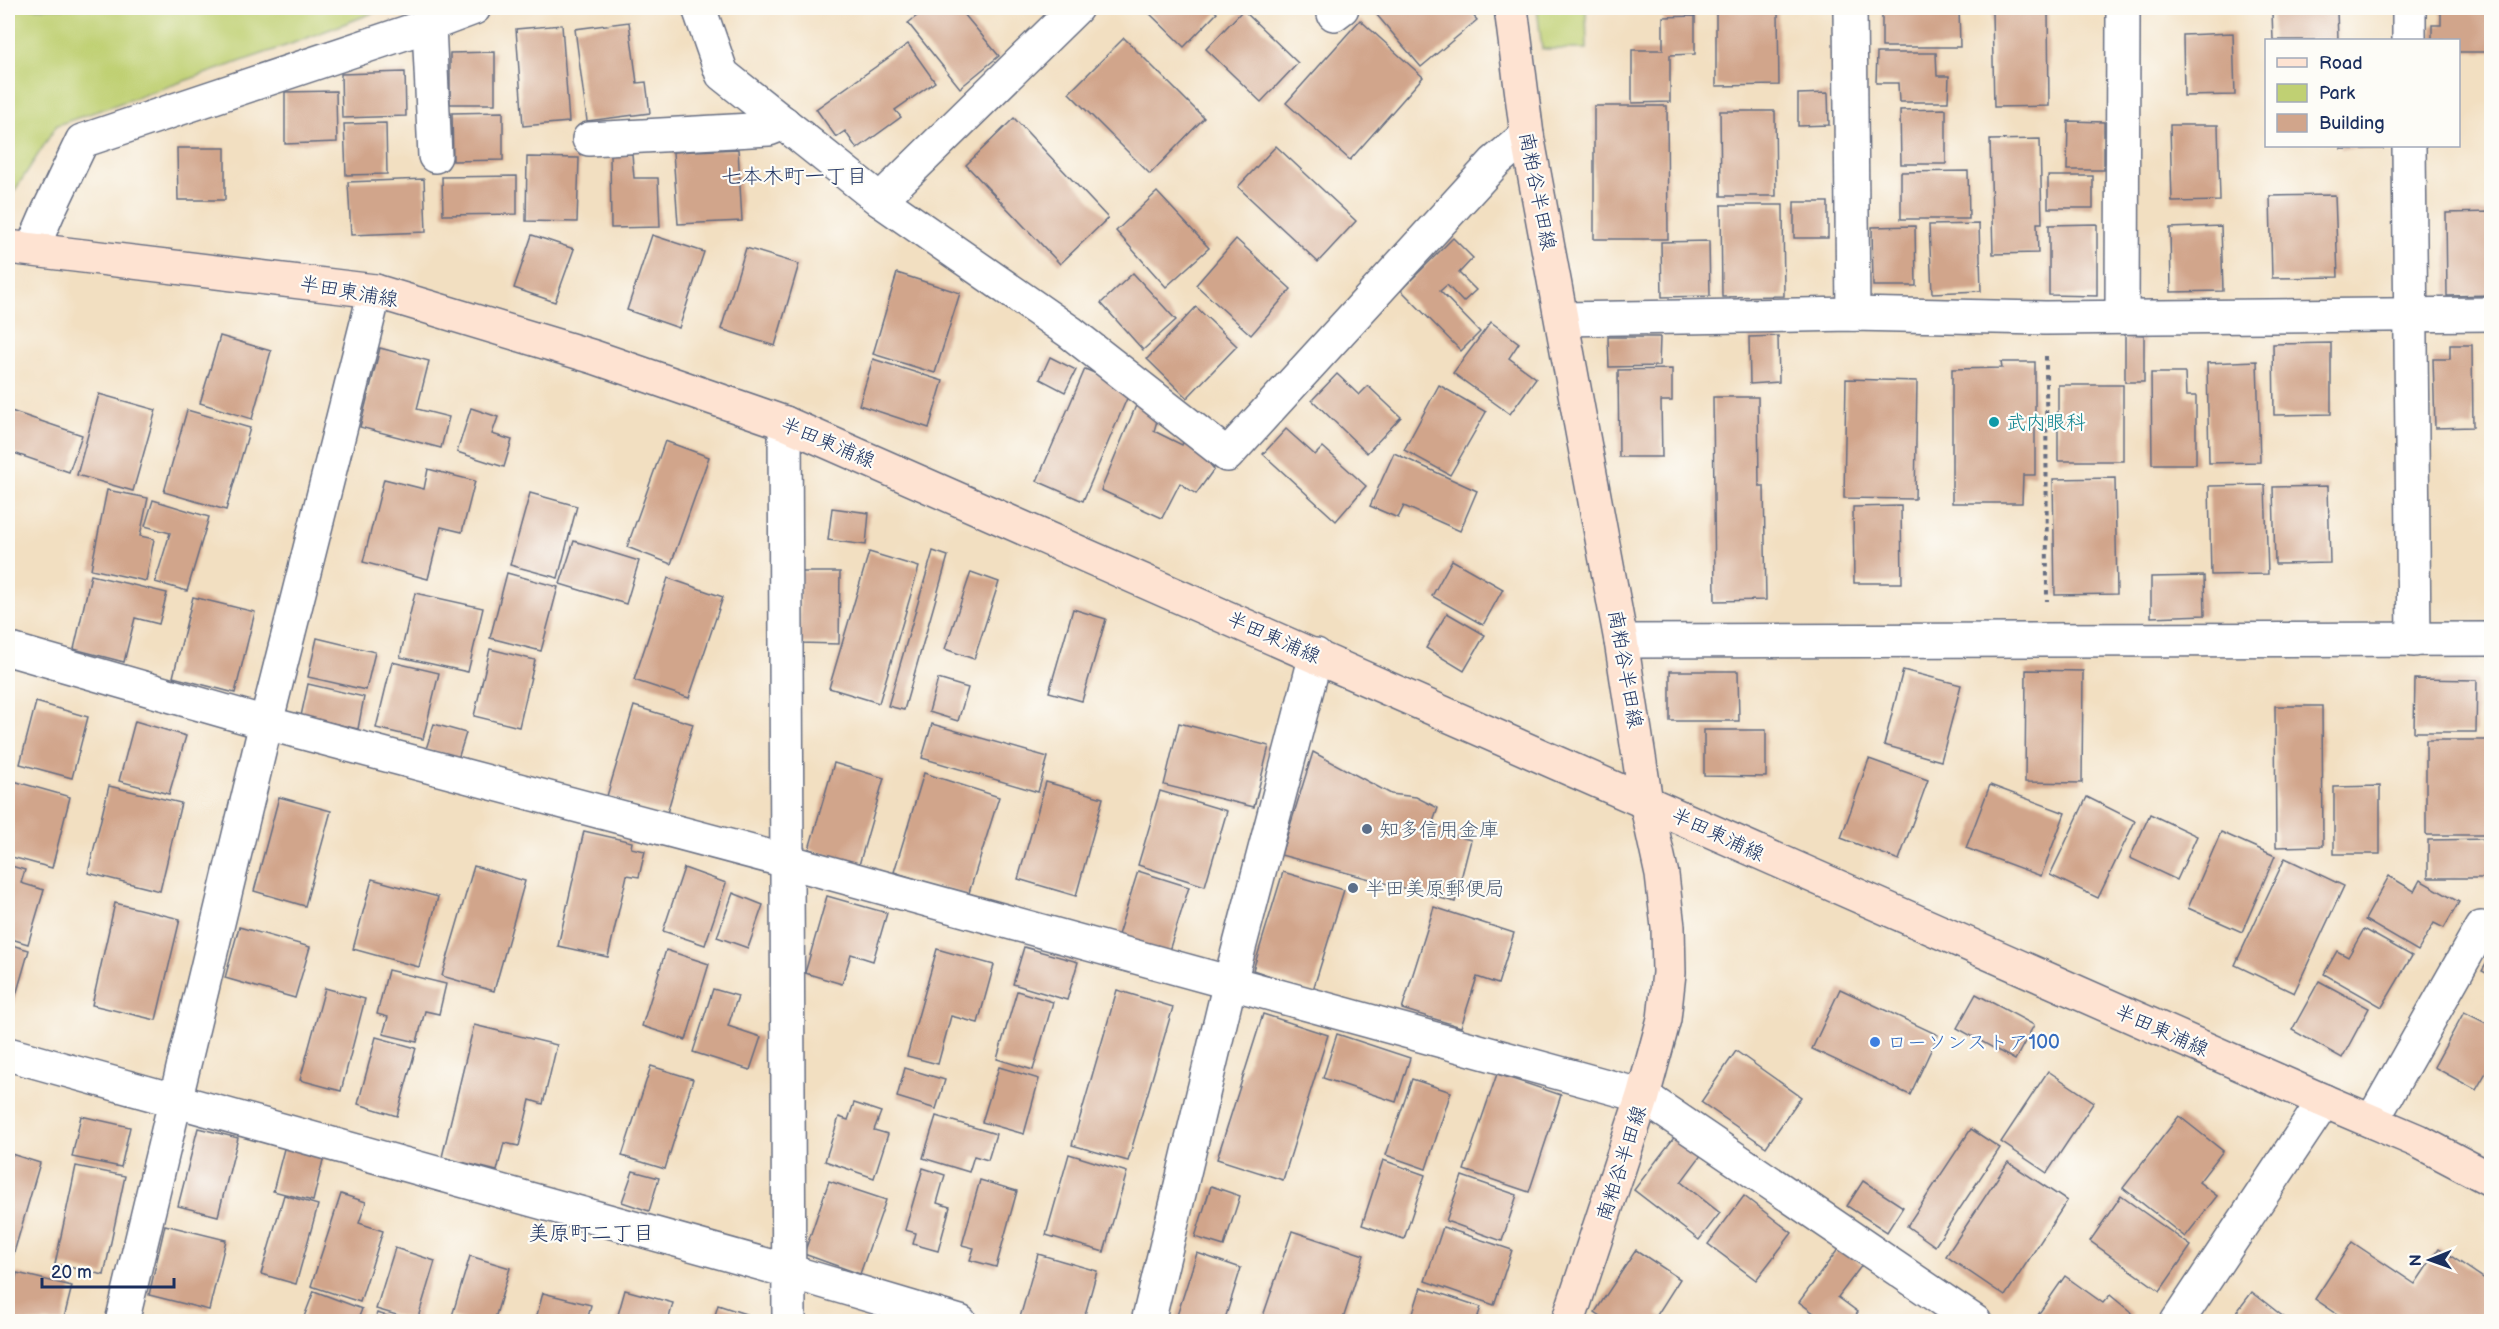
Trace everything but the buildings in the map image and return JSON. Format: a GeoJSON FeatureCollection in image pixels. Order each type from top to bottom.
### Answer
{"type":"FeatureCollection","features":[{"type":"Feature","properties":{"kind":"main road","name":"南粕谷半田線"},"geometry":{"type":"LineString","coordinates":[[1511,8],[1527,135],[1621,641],[1646,802],[1662,875],[1668,927],[1669,973],[1664,1019],[1643,1096],[1568,1322]]}},
{"type":"Feature","properties":{"kind":"main road","name":"半田東浦線"},"geometry":{"type":"LineString","coordinates":[[20,248],[375,291],[594,357],[785,423],[1316,655],[1757,853],[2418,1141],[2492,1180]]}},
{"type":"Feature","properties":{"kind":"street"},"geometry":{"type":"LineString","coordinates":[[20,248],[49,210],[82,141],[474,8]]}},
{"type":"Feature","properties":{"kind":"street"},"geometry":{"type":"LineString","coordinates":[[699,8],[722,74],[880,200],[1070,332],[1227,455],[1495,162],[1527,135]]}},
{"type":"Feature","properties":{"kind":"street"},"geometry":{"type":"LineString","coordinates":[[880,200],[1076,8]]}},
{"type":"Feature","properties":{"kind":"street"},"geometry":{"type":"LineString","coordinates":[[1850,8],[1853,314]]}},
{"type":"Feature","properties":{"kind":"street"},"geometry":{"type":"LineString","coordinates":[[2122,317],[2123,8]]}},
{"type":"Feature","properties":{"kind":"street"},"geometry":{"type":"LineString","coordinates":[[2409,8],[2409,39]]}},
{"type":"Feature","properties":{"kind":"street"},"geometry":{"type":"LineString","coordinates":[[429,25],[435,156]]}},
{"type":"Feature","properties":{"kind":"street"},"geometry":{"type":"LineString","coordinates":[[589,139],[769,129],[784,123]]}},
{"type":"Feature","properties":{"kind":"street"},"geometry":{"type":"LineString","coordinates":[[2409,147],[2414,640]]}},
{"type":"Feature","properties":{"kind":"street"},"geometry":{"type":"LineString","coordinates":[[122,1322],[266,723],[375,291]]}},
{"type":"Feature","properties":{"kind":"street"},"geometry":{"type":"LineString","coordinates":[[1562,320],[1853,314],[2046,318],[2492,314]]}},
{"type":"Feature","properties":{"kind":"street"},"geometry":{"type":"LineString","coordinates":[[785,423],[789,1322]]}},
{"type":"Feature","properties":{"kind":"street"},"geometry":{"type":"LineString","coordinates":[[1621,641],[2492,639]]}},
{"type":"Feature","properties":{"kind":"street"},"geometry":{"type":"LineString","coordinates":[[8,649],[266,723],[786,861],[1643,1096],[1975,1322]]}},
{"type":"Feature","properties":{"kind":"street"},"geometry":{"type":"LineString","coordinates":[[1148,1322],[1230,982],[1316,655]]}},
{"type":"Feature","properties":{"kind":"street"},"geometry":{"type":"LineString","coordinates":[[2372,1121],[2481,928]]}},
{"type":"Feature","properties":{"kind":"street"},"geometry":{"type":"LineString","coordinates":[[8,1054],[788,1271],[960,1322]]}},
{"type":"Feature","properties":{"kind":"street"},"geometry":{"type":"LineString","coordinates":[[2177,1322],[2324,1101]]}},
{"type":"Feature","properties":{"kind":"path"},"geometry":{"type":"LineString","coordinates":[[2046,318],[2047,641]]}},
{"type":"Feature","properties":{"kind":"green space"},"geometry":{"type":"Polygon","coordinates":[[[8,8],[386,8],[291,44],[57,125],[8,201],[8,8]]]}},
{"type":"Feature","properties":{"kind":"green space"},"geometry":{"type":"Polygon","coordinates":[[[1537,8],[1586,8],[1587,49],[1542,49],[1537,8]]]}},
{"type":"Feature","properties":{"kind":"place","name":"武内眼科"},"geometry":{"type":"Point","coordinates":[1994,422]}},
{"type":"Feature","properties":{"kind":"place","name":"知多信用金庫"},"geometry":{"type":"Point","coordinates":[1367,829]}},
{"type":"Feature","properties":{"kind":"place","name":"半田美原郵便局"},"geometry":{"type":"Point","coordinates":[1353,888]}},
{"type":"Feature","properties":{"kind":"place","name":"ローソンストア100"},"geometry":{"type":"Point","coordinates":[1875,1042]}},
{"type":"Feature","properties":{"kind":"district","name":"七本木町一丁目"},"geometry":{"type":"Point","coordinates":[794,176]}},
{"type":"Feature","properties":{"kind":"district","name":"美原町二丁目"},"geometry":{"type":"Point","coordinates":[591,1233]}}]}
